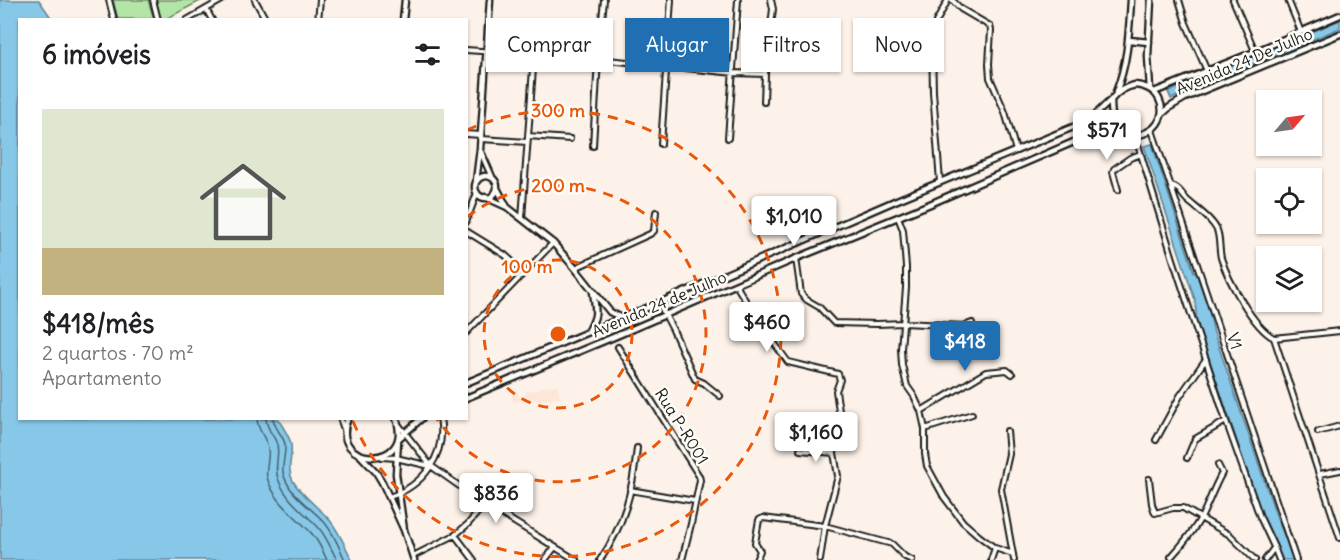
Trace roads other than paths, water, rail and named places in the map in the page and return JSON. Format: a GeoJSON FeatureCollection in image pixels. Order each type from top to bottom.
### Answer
{"type":"FeatureCollection","features":[{"type":"Feature","properties":{"kind":"street"},"geometry":{"type":"LineString","coordinates":[[109,0],[114,18]]}},
{"type":"Feature","properties":{"kind":"street"},"geometry":{"type":"LineString","coordinates":[[153,0],[158,18]]}},
{"type":"Feature","properties":{"kind":"street"},"geometry":{"type":"LineString","coordinates":[[190,18],[222,0]]}},
{"type":"Feature","properties":{"kind":"street"},"geometry":{"type":"LineString","coordinates":[[255,0],[265,18]]}},
{"type":"Feature","properties":{"kind":"street"},"geometry":{"type":"LineString","coordinates":[[318,18],[320,0]]}},
{"type":"Feature","properties":{"kind":"street"},"geometry":{"type":"LineString","coordinates":[[403,18],[405,0]]}},
{"type":"Feature","properties":{"kind":"street"},"geometry":{"type":"LineString","coordinates":[[489,18],[490,0]]}},
{"type":"Feature","properties":{"kind":"street"},"geometry":{"type":"LineString","coordinates":[[601,18],[603,0]]}},
{"type":"Feature","properties":{"kind":"street"},"geometry":{"type":"LineString","coordinates":[[670,18],[671,0]]}},
{"type":"Feature","properties":{"kind":"street"},"geometry":{"type":"LineString","coordinates":[[728,138],[738,0]]}},
{"type":"Feature","properties":{"kind":"street"},"geometry":{"type":"LineString","coordinates":[[764,102],[773,9],[771,0]]}},
{"type":"Feature","properties":{"kind":"street"},"geometry":{"type":"LineString","coordinates":[[940,182],[933,92],[932,43],[936,22],[950,0],[990,26],[992,30],[990,78],[1005,112],[1016,151]]}},
{"type":"Feature","properties":{"kind":"street"},"geometry":{"type":"LineString","coordinates":[[1115,94],[1128,86],[1135,85],[1152,91],[1159,98],[1161,106],[1158,124],[1144,134],[1133,135],[1119,128],[1112,117],[1111,100],[1123,76],[1126,61],[1131,0]]}},
{"type":"Feature","properties":{"kind":"street"},"geometry":{"type":"LineString","coordinates":[[1151,0],[1149,42],[1152,91]]}},
{"type":"Feature","properties":{"kind":"street"},"geometry":{"type":"LineString","coordinates":[[1179,0],[1186,23],[1208,71]]}},
{"type":"Feature","properties":{"kind":"street"},"geometry":{"type":"LineString","coordinates":[[1233,0],[1255,51]]}},
{"type":"Feature","properties":{"kind":"street"},"geometry":{"type":"LineString","coordinates":[[1288,0],[1301,32]]}},
{"type":"Feature","properties":{"kind":"street"},"geometry":{"type":"LineString","coordinates":[[206,9],[211,18]]}},
{"type":"Feature","properties":{"kind":"street","name":"Avenida 24 De Julho"},"geometry":{"type":"LineString","coordinates":[[1152,91],[1208,71],[1340,15]]}},
{"type":"Feature","properties":{"kind":"street","name":"Avenida 24 De Julho"},"geometry":{"type":"LineString","coordinates":[[1161,115],[1185,98],[1340,34]]}},
{"type":"Feature","properties":{"kind":"street"},"geometry":{"type":"LineString","coordinates":[[1129,40],[1149,42]]}},
{"type":"Feature","properties":{"kind":"street"},"geometry":{"type":"LineString","coordinates":[[468,50],[486,51],[481,137],[475,187],[477,193],[468,217]]}},
{"type":"Feature","properties":{"kind":"street"},"geometry":{"type":"LineString","coordinates":[[522,218],[533,72]]}},
{"type":"Feature","properties":{"kind":"street"},"geometry":{"type":"LineString","coordinates":[[593,146],[597,72]]}},
{"type":"Feature","properties":{"kind":"street"},"geometry":{"type":"LineString","coordinates":[[661,144],[666,72]]}},
{"type":"Feature","properties":{"kind":"street"},"geometry":{"type":"LineString","coordinates":[[724,72],[765,75]]}},
{"type":"Feature","properties":{"kind":"street","name":"Avenida 24 de Julho"},"geometry":{"type":"LineString","coordinates":[[468,397],[515,370],[527,357],[809,240],[1086,121],[1111,100]]}},
{"type":"Feature","properties":{"kind":"street","name":"V1"},"geometry":{"type":"LineString","coordinates":[[1152,130],[1296,560]]}},
{"type":"Feature","properties":{"kind":"street"},"geometry":{"type":"LineString","coordinates":[[468,134],[527,141]]}},
{"type":"Feature","properties":{"kind":"street"},"geometry":{"type":"LineString","coordinates":[[1133,135],[1226,421],[1260,518],[1279,560]]}},
{"type":"Feature","properties":{"kind":"street","name":"Avenida 24 de Julho"},"geometry":{"type":"LineString","coordinates":[[468,382],[515,370],[533,371],[1076,141],[1133,135]]}},
{"type":"Feature","properties":{"kind":"street"},"geometry":{"type":"LineString","coordinates":[[528,136],[570,140]]}},
{"type":"Feature","properties":{"kind":"street"},"geometry":{"type":"LineString","coordinates":[[480,149],[507,207]]}},
{"type":"Feature","properties":{"kind":"street"},"geometry":{"type":"LineString","coordinates":[[1118,190],[1114,170],[1130,158],[1141,154]]}},
{"type":"Feature","properties":{"kind":"street"},"geometry":{"type":"LineString","coordinates":[[476,181],[481,176],[492,177]]}},
{"type":"Feature","properties":{"kind":"street"},"geometry":{"type":"LineString","coordinates":[[1171,186],[1179,189],[1186,199],[1207,217],[1217,231],[1222,261],[1237,292],[1260,327],[1268,335],[1274,338],[1340,331]]}},
{"type":"Feature","properties":{"kind":"street"},"geometry":{"type":"LineString","coordinates":[[485,197],[492,196],[496,187]]}},
{"type":"Feature","properties":{"kind":"street"},"geometry":{"type":"LineString","coordinates":[[477,193],[507,207],[553,243],[610,312],[622,318]]}},
{"type":"Feature","properties":{"kind":"street"},"geometry":{"type":"LineString","coordinates":[[575,268],[654,231],[656,212]]}},
{"type":"Feature","properties":{"kind":"street"},"geometry":{"type":"LineString","coordinates":[[898,217],[903,230],[906,267],[901,349],[904,376],[921,411],[925,429],[927,466],[944,497],[963,522],[995,548],[1013,554]]}},
{"type":"Feature","properties":{"kind":"street"},"geometry":{"type":"LineString","coordinates":[[468,232],[505,255],[525,273]]}},
{"type":"Feature","properties":{"kind":"street"},"geometry":{"type":"LineString","coordinates":[[809,240],[814,251]]}},
{"type":"Feature","properties":{"kind":"street"},"geometry":{"type":"LineString","coordinates":[[468,331],[553,243]]}},
{"type":"Feature","properties":{"kind":"street"},"geometry":{"type":"LineString","coordinates":[[797,244],[802,256]]}},
{"type":"Feature","properties":{"kind":"street"},"geometry":{"type":"LineString","coordinates":[[796,258],[801,294],[834,322],[877,324],[904,322],[964,326],[972,323]]}},
{"type":"Feature","properties":{"kind":"street"},"geometry":{"type":"LineString","coordinates":[[736,285],[756,318],[788,362],[838,374],[840,377],[836,391],[839,411],[834,453],[838,476],[825,525],[820,560]]}},
{"type":"Feature","properties":{"kind":"street"},"geometry":{"type":"LineString","coordinates":[[588,332],[596,311],[592,290]]}},
{"type":"Feature","properties":{"kind":"street"},"geometry":{"type":"LineString","coordinates":[[673,297],[678,309]]}},
{"type":"Feature","properties":{"kind":"street"},"geometry":{"type":"LineString","coordinates":[[659,303],[695,379],[720,396]]}},
{"type":"Feature","properties":{"kind":"street"},"geometry":{"type":"LineString","coordinates":[[1274,338],[1340,538]]}},
{"type":"Feature","properties":{"kind":"street","name":"Rua P-R001"},"geometry":{"type":"LineString","coordinates":[[618,347],[699,476],[682,560]]}},
{"type":"Feature","properties":{"kind":"street"},"geometry":{"type":"LineString","coordinates":[[527,357],[533,371]]}},
{"type":"Feature","properties":{"kind":"street"},"geometry":{"type":"LineString","coordinates":[[1156,440],[1180,396],[1206,359]]}},
{"type":"Feature","properties":{"kind":"street"},"geometry":{"type":"LineString","coordinates":[[921,411],[987,372],[1007,370],[1012,374]]}},
{"type":"Feature","properties":{"kind":"street"},"geometry":{"type":"LineString","coordinates":[[925,429],[972,414]]}},
{"type":"Feature","properties":{"kind":"street"},"geometry":{"type":"LineString","coordinates":[[341,420],[350,446],[376,472],[404,530],[414,558],[455,536],[485,504]]}},
{"type":"Feature","properties":{"kind":"street"},"geometry":{"type":"LineString","coordinates":[[345,433],[348,420]]}},
{"type":"Feature","properties":{"kind":"street"},"geometry":{"type":"LineString","coordinates":[[381,456],[392,450],[398,438],[420,420]]}},
{"type":"Feature","properties":{"kind":"street"},"geometry":{"type":"LineString","coordinates":[[389,497],[415,484],[431,466],[437,454],[441,434],[440,420]]}},
{"type":"Feature","properties":{"kind":"street"},"geometry":{"type":"LineString","coordinates":[[397,421],[431,466],[485,504],[576,560]]}},
{"type":"Feature","properties":{"kind":"street"},"geometry":{"type":"LineString","coordinates":[[397,421],[398,494],[404,530]]}},
{"type":"Feature","properties":{"kind":"street"},"geometry":{"type":"LineString","coordinates":[[1187,458],[1196,439],[1226,421]]}},
{"type":"Feature","properties":{"kind":"street"},"geometry":{"type":"LineString","coordinates":[[1318,432],[1340,426]]}},
{"type":"Feature","properties":{"kind":"street"},"geometry":{"type":"LineString","coordinates":[[1007,431],[1009,454],[1001,489],[1014,560]]}},
{"type":"Feature","properties":{"kind":"street"},"geometry":{"type":"LineString","coordinates":[[600,560],[619,528],[626,509],[637,448]]}},
{"type":"Feature","properties":{"kind":"street"},"geometry":{"type":"LineString","coordinates":[[800,450],[834,453]]}},
{"type":"Feature","properties":{"kind":"street"},"geometry":{"type":"LineString","coordinates":[[360,455],[367,458],[381,456],[396,458],[431,466]]}},
{"type":"Feature","properties":{"kind":"street"},"geometry":{"type":"LineString","coordinates":[[1171,557],[1201,517],[1222,473],[1218,465]]}},
{"type":"Feature","properties":{"kind":"street"},"geometry":{"type":"LineString","coordinates":[[1320,474],[1340,470]]}},
{"type":"Feature","properties":{"kind":"street"},"geometry":{"type":"LineString","coordinates":[[1149,479],[1155,513],[1183,508],[1230,536],[1255,560]]}},
{"type":"Feature","properties":{"kind":"street"},"geometry":{"type":"LineString","coordinates":[[630,490],[695,501]]}},
{"type":"Feature","properties":{"kind":"street"},"geometry":{"type":"LineString","coordinates":[[756,560],[760,551],[755,543],[760,518],[825,525],[892,544],[912,560]]}},
{"type":"Feature","properties":{"kind":"street"},"geometry":{"type":"LineString","coordinates":[[1334,520],[1340,519]]}},
{"type":"Feature","properties":{"kind":"street"},"geometry":{"type":"LineString","coordinates":[[455,536],[474,560]]}},
{"type":"Feature","properties":{"kind":"street"},"geometry":{"type":"LineString","coordinates":[[545,560],[555,547]]}},
{"type":"Feature","properties":{"kind":"street"},"geometry":{"type":"LineString","coordinates":[[1265,560],[1274,547]]}},
{"type":"Feature","properties":{"kind":"street"},"geometry":{"type":"LineString","coordinates":[[991,560],[995,548]]}},
{"type":"Feature","properties":{"kind":"water"},"geometry":{"type":"Polygon","coordinates":[[[0,0],[39,0],[51,18],[18,18],[18,420],[279,420],[291,444],[290,471],[293,481],[333,524],[352,560],[0,560],[0,0]]]}},
{"type":"Feature","properties":{"kind":"water"},"geometry":{"type":"Polygon","coordinates":[[[1340,20],[1340,28],[1171,99],[1168,92],[1340,20]]]}},
{"type":"Feature","properties":{"kind":"water"},"geometry":{"type":"Polygon","coordinates":[[[1152,144],[1278,521],[1295,560],[1281,560],[1262,515],[1197,323],[1195,300],[1144,146],[1152,144]]]}}]}
